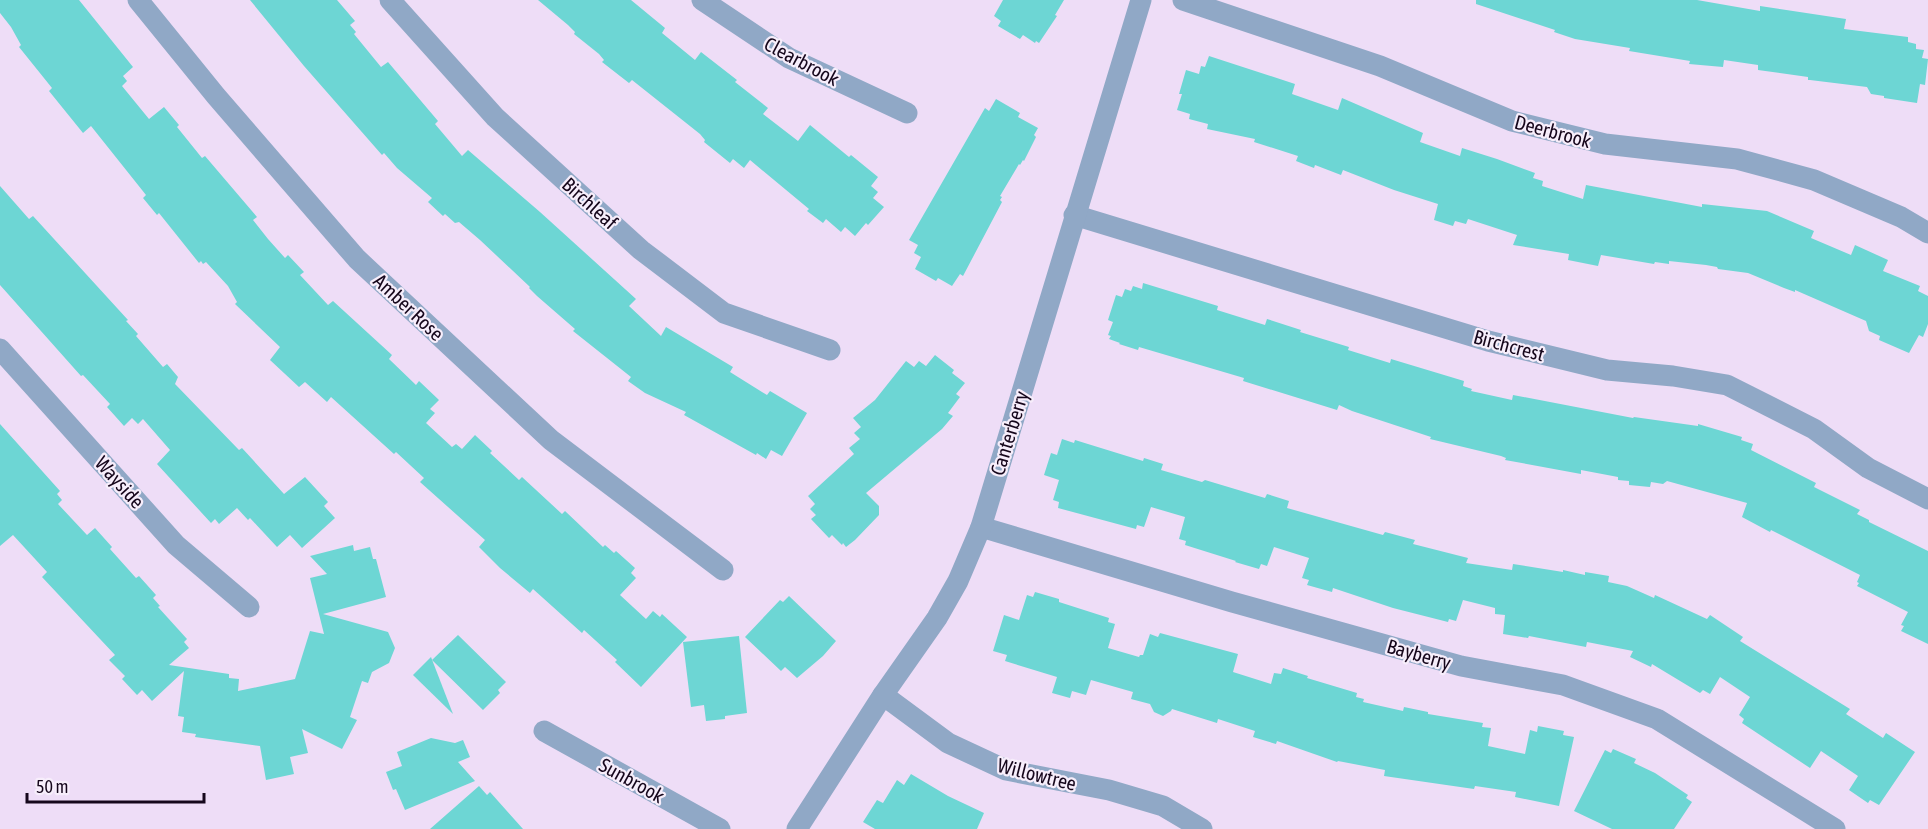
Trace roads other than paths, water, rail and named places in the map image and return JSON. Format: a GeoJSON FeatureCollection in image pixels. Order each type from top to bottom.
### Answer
{"type":"FeatureCollection","features":[{"type":"Feature","properties":{"kind":"street","name":"Amber Rose"},"geometry":{"type":"LineString","coordinates":[[138,0],[216,96],[357,259],[551,440],[723,570]]}},
{"type":"Feature","properties":{"kind":"street","name":"Birchleaf"},"geometry":{"type":"LineString","coordinates":[[390,0],[495,117],[641,250],[724,313],[830,350]]}},
{"type":"Feature","properties":{"kind":"street","name":"Clearbrook"},"geometry":{"type":"LineString","coordinates":[[702,0],[789,58],[907,113]]}},
{"type":"Feature","properties":{"kind":"street","name":"Canterberry"},"geometry":{"type":"LineString","coordinates":[[797,829],[883,695],[937,618],[958,581],[981,527],[1141,0]]}},
{"type":"Feature","properties":{"kind":"street","name":"Deerbrook"},"geometry":{"type":"LineString","coordinates":[[1183,0],[1380,66],[1512,121],[1605,144],[1737,159],[1814,180],[1901,217],[1928,233]]}},
{"type":"Feature","properties":{"kind":"street","name":"Birchcrest"},"geometry":{"type":"LineString","coordinates":[[1074,215],[1488,341],[1607,370],[1673,376],[1727,385],[1814,429],[1869,468],[1928,500]]}},
{"type":"Feature","properties":{"kind":"street","name":"Wayside"},"geometry":{"type":"LineString","coordinates":[[0,349],[176,545],[249,608]]}},
{"type":"Feature","properties":{"kind":"street","name":"Bayberry"},"geometry":{"type":"LineString","coordinates":[[981,527],[1232,602],[1461,666],[1563,685],[1657,719],[1835,829]]}},
{"type":"Feature","properties":{"kind":"street","name":"Willowtree"},"geometry":{"type":"LineString","coordinates":[[883,695],[948,743],[1006,770],[1109,790],[1163,806],[1202,829]]}},
{"type":"Feature","properties":{"kind":"street","name":"Sunbrook"},"geometry":{"type":"LineString","coordinates":[[544,731],[720,829]]}}]}
